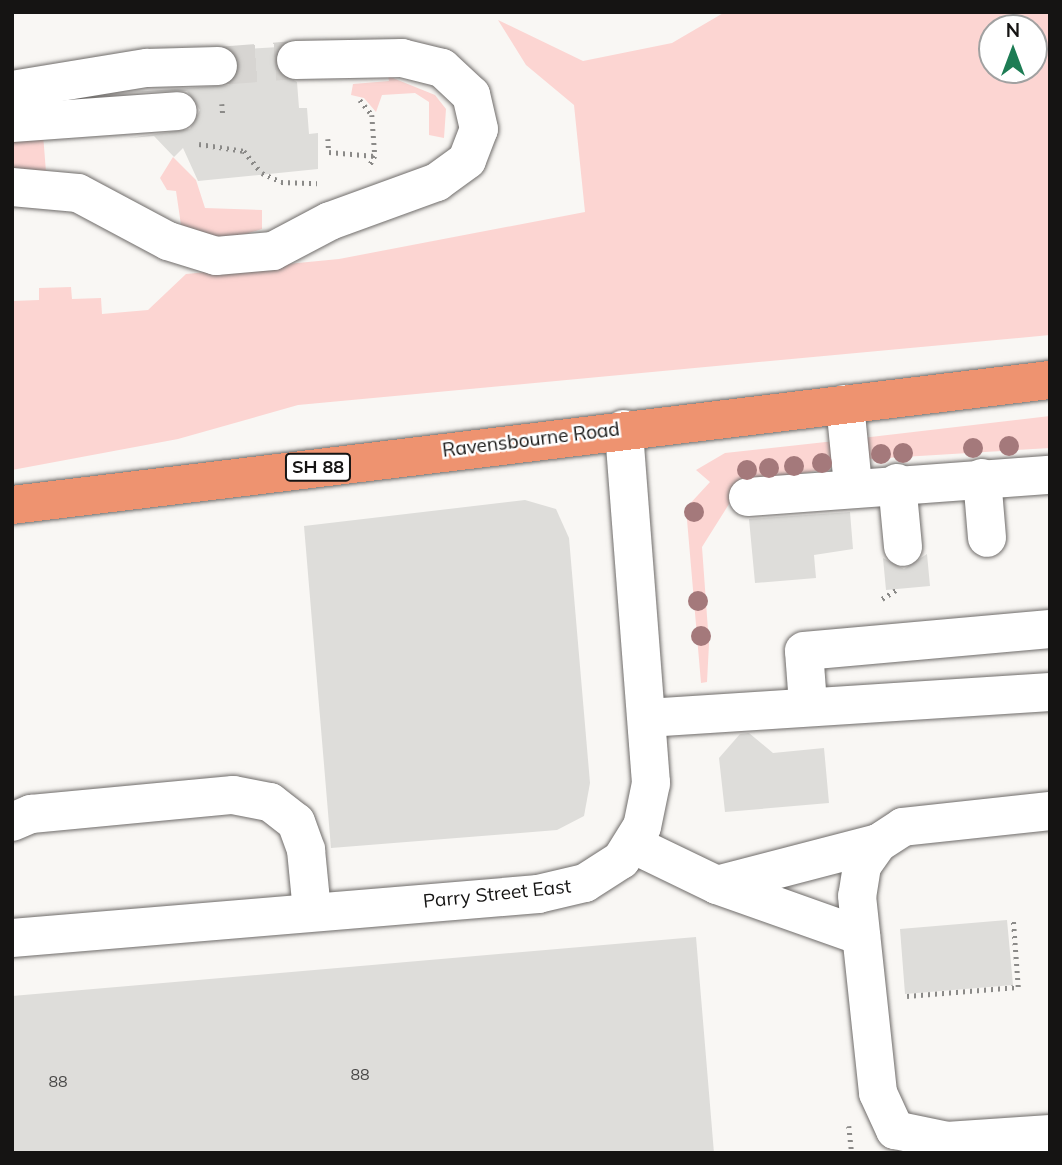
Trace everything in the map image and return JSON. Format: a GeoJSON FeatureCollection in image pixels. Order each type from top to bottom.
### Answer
{"type":"FeatureCollection","features":[{"type":"Feature","properties":{"kind":"highway","name":"Ravensbourne Road"},"geometry":{"type":"LineString","coordinates":[[12,505],[624,429],[1050,380]]}},
{"type":"Feature","properties":{"kind":"street"},"geometry":{"type":"LineString","coordinates":[[12,187],[78,193],[168,241],[216,256],[273,251],[348,215],[437,182],[467,160],[479,129],[471,95],[442,68],[402,58],[296,60]]}},
{"type":"Feature","properties":{"kind":"street"},"geometry":{"type":"LineString","coordinates":[[12,90],[147,68],[218,66]]}},
{"type":"Feature","properties":{"kind":"street"},"geometry":{"type":"LineString","coordinates":[[12,124],[185,127]]}},
{"type":"Feature","properties":{"kind":"street"},"geometry":{"type":"LineString","coordinates":[[845,404],[856,497]]}},
{"type":"Feature","properties":{"kind":"street","name":"Parry Street East"},"geometry":{"type":"LineString","coordinates":[[12,938],[567,889],[603,873],[632,845],[650,804],[624,429]]}},
{"type":"Feature","properties":{"kind":"street"},"geometry":{"type":"LineString","coordinates":[[748,497],[898,495],[982,478],[1050,475]]}},
{"type":"Feature","properties":{"kind":"street"},"geometry":{"type":"LineString","coordinates":[[982,478],[987,538]]}},
{"type":"Feature","properties":{"kind":"street"},"geometry":{"type":"LineString","coordinates":[[898,495],[903,547]]}},
{"type":"Feature","properties":{"kind":"street"},"geometry":{"type":"LineString","coordinates":[[807,690],[804,651],[1050,629]]}},
{"type":"Feature","properties":{"kind":"street"},"geometry":{"type":"LineString","coordinates":[[646,718],[807,690],[891,706],[1050,692]]}},
{"type":"Feature","properties":{"kind":"street"},"geometry":{"type":"LineString","coordinates":[[12,822],[31,814],[233,795],[270,802],[296,822],[306,849],[312,911]]}},
{"type":"Feature","properties":{"kind":"street"},"geometry":{"type":"LineString","coordinates":[[717,885],[878,843],[903,827],[1050,811]]}},
{"type":"Feature","properties":{"kind":"street"},"geometry":{"type":"LineString","coordinates":[[878,843],[862,866],[861,936],[883,1114],[895,1130],[916,1146],[1050,1134]]}},
{"type":"Feature","properties":{"kind":"street"},"geometry":{"type":"LineString","coordinates":[[632,845],[717,885],[861,936]]}},
{"type":"Feature","properties":{"kind":"path"},"geometry":{"type":"LineString","coordinates":[[372,116],[374,156]]}},
{"type":"Feature","properties":{"kind":"path"},"geometry":{"type":"LineString","coordinates":[[185,127],[244,151],[262,173],[281,181],[319,183],[348,215]]}},
{"type":"Feature","properties":{"kind":"path"},"geometry":{"type":"LineString","coordinates":[[328,139],[329,152],[350,151]]}},
{"type":"Feature","properties":{"kind":"path"},"geometry":{"type":"LineString","coordinates":[[882,598],[899,589]]}},
{"type":"Feature","properties":{"kind":"path"},"geometry":{"type":"LineString","coordinates":[[899,984],[901,997],[1018,987],[1013,919]]}},
{"type":"Feature","properties":{"kind":"shaded area"},"geometry":{"type":"Polygon","coordinates":[[[725,12],[1050,12],[1050,335],[298,405],[178,439],[12,470],[12,301],[39,300],[39,288],[71,287],[72,299],[101,298],[102,314],[148,310],[186,274],[339,259],[585,212],[574,105],[526,65],[498,20],[583,61],[672,43],[725,12]]]}},
{"type":"Feature","properties":{"kind":"shaded area"},"geometry":{"type":"Polygon","coordinates":[[[388,76],[435,95],[446,109],[444,138],[429,135],[429,102],[415,93],[382,95],[376,112],[364,98],[351,95],[353,84],[389,81],[388,76]]]}},
{"type":"Feature","properties":{"kind":"shaded area"},"geometry":{"type":"Polygon","coordinates":[[[43,134],[46,172],[12,168],[12,135],[43,134]]]}},
{"type":"Feature","properties":{"kind":"shaded area"},"geometry":{"type":"Polygon","coordinates":[[[173,157],[196,180],[205,208],[262,210],[262,229],[219,242],[181,225],[176,191],[167,190],[160,178],[173,157]]]}},
{"type":"Feature","properties":{"kind":"shaded area"},"geometry":{"type":"Polygon","coordinates":[[[1050,416],[1050,448],[870,459],[864,453],[862,438],[1050,416]]]}},
{"type":"Feature","properties":{"kind":"shaded area"},"geometry":{"type":"Polygon","coordinates":[[[835,441],[831,468],[741,485],[702,547],[709,644],[707,682],[701,683],[686,508],[710,482],[696,470],[725,453],[835,441]]]}},
{"type":"Feature","properties":{"kind":"building"},"geometry":{"type":"Polygon","coordinates":[[[279,47],[277,71],[297,82],[299,108],[307,108],[309,134],[318,133],[318,169],[198,181],[183,148],[174,157],[154,136],[129,138],[190,129],[200,110],[187,91],[134,92],[229,85],[240,66],[232,50],[279,47]]]}},
{"type":"Feature","properties":{"kind":"building"},"geometry":{"type":"Polygon","coordinates":[[[525,500],[556,509],[569,538],[590,783],[584,816],[557,830],[331,848],[304,526],[525,500]]]}},
{"type":"Feature","properties":{"kind":"building"},"geometry":{"type":"Polygon","coordinates":[[[850,512],[853,549],[814,555],[816,578],[755,583],[749,519],[850,512]]]}},
{"type":"Feature","properties":{"kind":"building"},"geometry":{"type":"Polygon","coordinates":[[[927,554],[930,586],[886,590],[883,558],[904,569],[927,554]]]}},
{"type":"Feature","properties":{"kind":"building"},"geometry":{"type":"Polygon","coordinates":[[[749,733],[773,753],[824,748],[829,803],[725,812],[719,758],[740,734],[749,733]]]}},
{"type":"Feature","properties":{"kind":"building"},"geometry":{"type":"Polygon","coordinates":[[[1007,920],[1013,985],[905,994],[900,929],[1007,920]]]}},
{"type":"Feature","properties":{"kind":"building"},"geometry":{"type":"Polygon","coordinates":[[[696,937],[714,1153],[12,1153],[12,996],[696,937]]]}},
{"type":"Feature","properties":{"kind":"tunnel"},"geometry":{"type":"LineString","coordinates":[[218,66],[296,60]]}}]}
